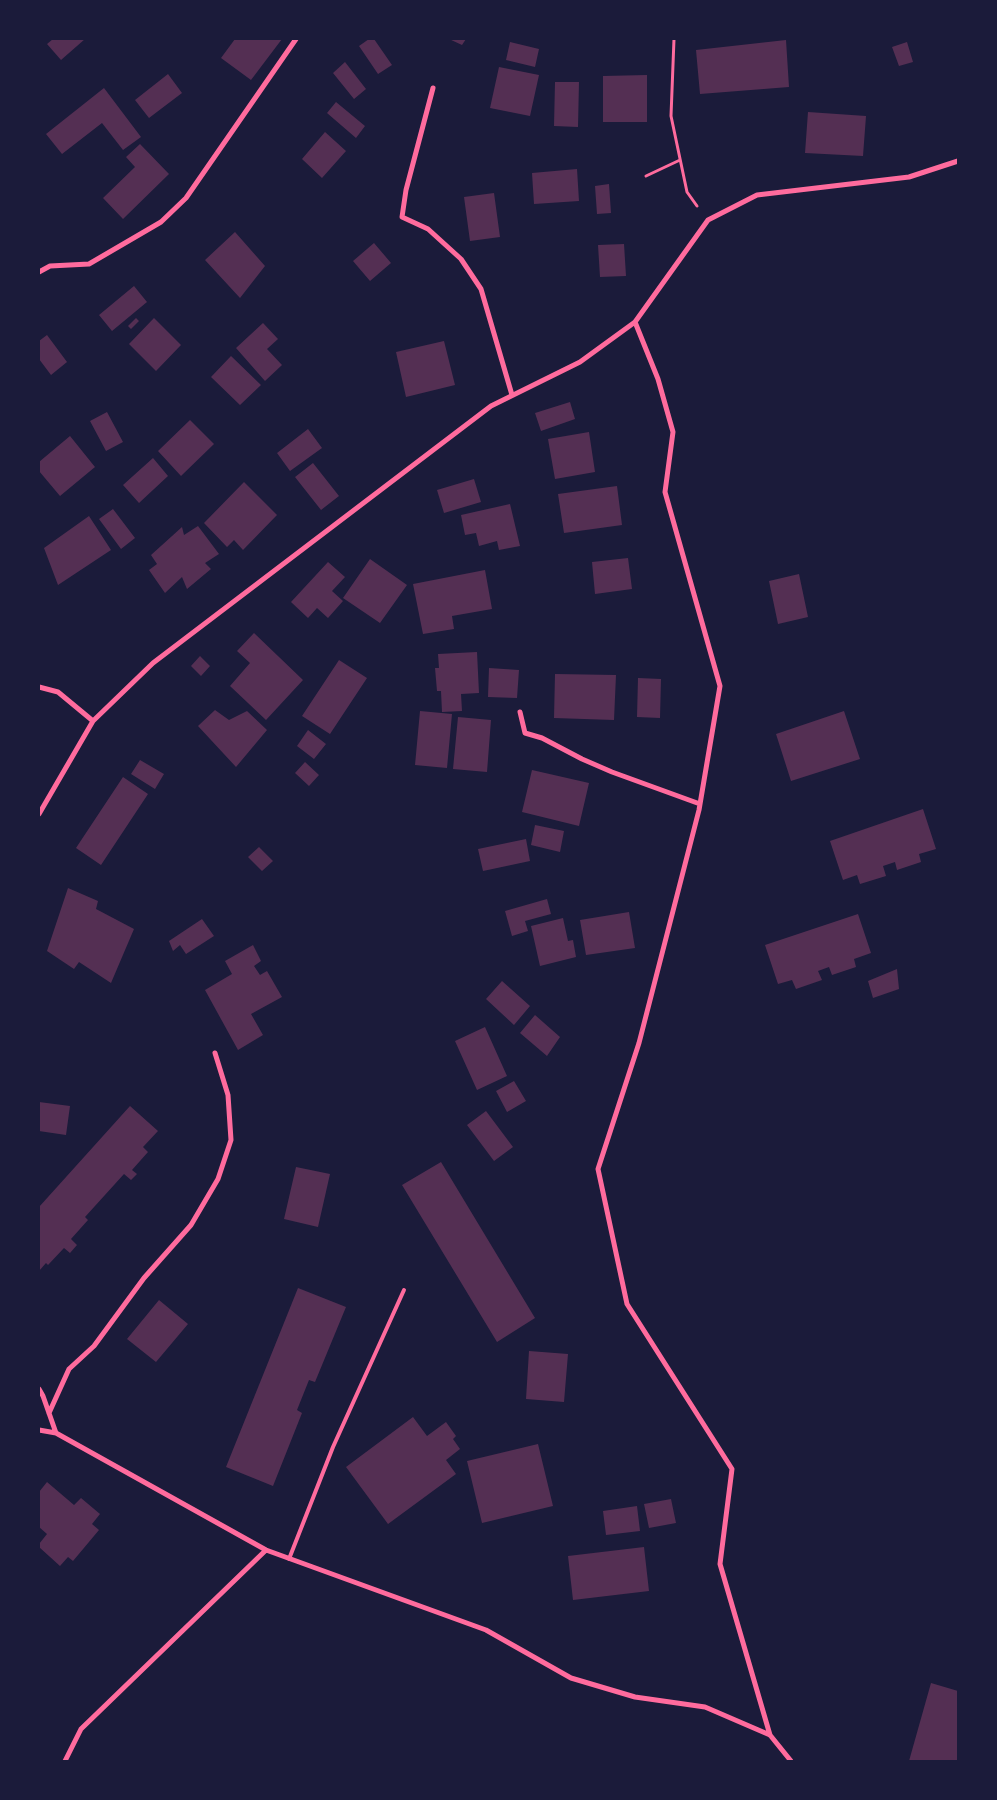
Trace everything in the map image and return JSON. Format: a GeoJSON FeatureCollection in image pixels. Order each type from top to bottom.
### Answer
{"type":"FeatureCollection","features":[{"type":"Feature","properties":{"kind":"street"},"geometry":{"type":"LineString","coordinates":[[39,272],[50,266],[89,264],[161,222],[186,198],[296,39]]}},
{"type":"Feature","properties":{"kind":"street"},"geometry":{"type":"LineString","coordinates":[[433,88],[406,190],[402,217],[428,229],[461,259],[481,289],[512,395]]}},
{"type":"Feature","properties":{"kind":"street"},"geometry":{"type":"LineString","coordinates":[[39,814],[93,721],[153,663],[491,406],[580,362],[634,322],[708,220],[757,195],[909,177],[958,161]]}},
{"type":"Feature","properties":{"kind":"street"},"geometry":{"type":"LineString","coordinates":[[634,322],[658,379],[673,432],[665,492],[720,686],[700,804],[639,1043],[598,1168],[627,1304],[732,1469],[720,1564],[770,1735],[791,1761]]}},
{"type":"Feature","properties":{"kind":"street"},"geometry":{"type":"LineString","coordinates":[[39,687],[58,692],[93,721]]}},
{"type":"Feature","properties":{"kind":"street"},"geometry":{"type":"LineString","coordinates":[[520,712],[525,732],[542,738],[612,772],[700,804]]}},
{"type":"Feature","properties":{"kind":"street"},"geometry":{"type":"LineString","coordinates":[[49,1413],[70,1369],[94,1346],[144,1278],[191,1225],[218,1179],[231,1140],[228,1094],[215,1053]]}},
{"type":"Feature","properties":{"kind":"street"},"geometry":{"type":"LineString","coordinates":[[39,1389],[56,1433]]}},
{"type":"Feature","properties":{"kind":"street"},"geometry":{"type":"LineString","coordinates":[[39,1430],[56,1433],[266,1550],[486,1630],[572,1678],[635,1697],[704,1707],[770,1735]]}},
{"type":"Feature","properties":{"kind":"street"},"geometry":{"type":"LineString","coordinates":[[65,1761],[81,1729],[266,1550]]}},
{"type":"Feature","properties":{"kind":"lane"},"geometry":{"type":"LineString","coordinates":[[289,1559],[333,1447],[404,1290]]}},
{"type":"Feature","properties":{"kind":"path"},"geometry":{"type":"LineString","coordinates":[[674,39],[671,116],[687,192],[708,220]]}},
{"type":"Feature","properties":{"kind":"path"},"geometry":{"type":"LineString","coordinates":[[646,176],[680,160]]}},
{"type":"Feature","properties":{"kind":"building"},"geometry":{"type":"Polygon","coordinates":[[[53,39],[85,39],[61,60],[47,44],[53,39]]]}},
{"type":"Feature","properties":{"kind":"building"},"geometry":{"type":"Polygon","coordinates":[[[235,39],[282,39],[251,80],[221,58],[235,39]]]}},
{"type":"Feature","properties":{"kind":"building"},"geometry":{"type":"Polygon","coordinates":[[[369,39],[374,39],[392,65],[378,74],[359,46],[369,39]]]}},
{"type":"Feature","properties":{"kind":"building"},"geometry":{"type":"Polygon","coordinates":[[[449,39],[466,39],[462,45],[449,39]]]}},
{"type":"Feature","properties":{"kind":"building"},"geometry":{"type":"Polygon","coordinates":[[[786,40],[789,87],[700,94],[696,50],[786,40]]]}},
{"type":"Feature","properties":{"kind":"building"},"geometry":{"type":"Polygon","coordinates":[[[510,42],[539,49],[535,67],[506,60],[510,42]]]}},
{"type":"Feature","properties":{"kind":"building"},"geometry":{"type":"Polygon","coordinates":[[[907,42],[913,62],[899,66],[892,47],[907,42]]]}},
{"type":"Feature","properties":{"kind":"building"},"geometry":{"type":"Polygon","coordinates":[[[345,62],[366,89],[354,99],[333,73],[345,62]]]}},
{"type":"Feature","properties":{"kind":"building"},"geometry":{"type":"Polygon","coordinates":[[[499,67],[539,75],[530,116],[490,108],[499,67]]]}},
{"type":"Feature","properties":{"kind":"building"},"geometry":{"type":"Polygon","coordinates":[[[168,74],[182,93],[149,118],[135,100],[168,74]]]}},
{"type":"Feature","properties":{"kind":"building"},"geometry":{"type":"Polygon","coordinates":[[[647,75],[647,122],[603,122],[603,76],[647,75]]]}},
{"type":"Feature","properties":{"kind":"building"},"geometry":{"type":"Polygon","coordinates":[[[555,82],[579,82],[578,127],[554,126],[555,82]]]}},
{"type":"Feature","properties":{"kind":"building"},"geometry":{"type":"Polygon","coordinates":[[[104,88],[141,137],[123,150],[102,123],[62,154],[46,134],[104,88]]]}},
{"type":"Feature","properties":{"kind":"building"},"geometry":{"type":"Polygon","coordinates":[[[336,102],[365,126],[356,138],[327,113],[336,102]]]}},
{"type":"Feature","properties":{"kind":"building"},"geometry":{"type":"Polygon","coordinates":[[[808,112],[866,116],[863,156],[805,153],[808,112]]]}},
{"type":"Feature","properties":{"kind":"building"},"geometry":{"type":"Polygon","coordinates":[[[325,132],[346,151],[322,178],[302,159],[325,132]]]}},
{"type":"Feature","properties":{"kind":"building"},"geometry":{"type":"Polygon","coordinates":[[[140,144],[169,174],[123,219],[103,198],[135,167],[126,157],[140,144]]]}},
{"type":"Feature","properties":{"kind":"building"},"geometry":{"type":"Polygon","coordinates":[[[577,169],[579,201],[534,204],[532,173],[577,169]]]}},
{"type":"Feature","properties":{"kind":"building"},"geometry":{"type":"Polygon","coordinates":[[[609,184],[611,213],[597,214],[595,186],[609,184]]]}},
{"type":"Feature","properties":{"kind":"building"},"geometry":{"type":"Polygon","coordinates":[[[494,193],[500,237],[470,241],[464,197],[494,193]]]}},
{"type":"Feature","properties":{"kind":"building"},"geometry":{"type":"Polygon","coordinates":[[[235,232],[265,266],[240,298],[205,260],[235,232]]]}},
{"type":"Feature","properties":{"kind":"building"},"geometry":{"type":"Polygon","coordinates":[[[374,243],[391,263],[370,281],[353,261],[374,243]]]}},
{"type":"Feature","properties":{"kind":"building"},"geometry":{"type":"Polygon","coordinates":[[[624,244],[626,276],[600,277],[598,245],[624,244]]]}},
{"type":"Feature","properties":{"kind":"building"},"geometry":{"type":"Polygon","coordinates":[[[134,286],[147,302],[112,331],[99,315],[134,286]]]}},
{"type":"Feature","properties":{"kind":"building"},"geometry":{"type":"Polygon","coordinates":[[[136,318],[139,321],[131,329],[128,326],[136,318]]]}},
{"type":"Feature","properties":{"kind":"building"},"geometry":{"type":"Polygon","coordinates":[[[154,318],[181,345],[156,371],[129,344],[154,318]]]}},
{"type":"Feature","properties":{"kind":"building"},"geometry":{"type":"Polygon","coordinates":[[[263,323],[278,339],[267,349],[282,365],[265,381],[236,348],[263,323]]]}},
{"type":"Feature","properties":{"kind":"building"},"geometry":{"type":"Polygon","coordinates":[[[47,335],[67,362],[51,375],[39,359],[39,341],[47,335]]]}},
{"type":"Feature","properties":{"kind":"building"},"geometry":{"type":"Polygon","coordinates":[[[444,341],[455,385],[406,397],[396,352],[444,341]]]}},
{"type":"Feature","properties":{"kind":"building"},"geometry":{"type":"Polygon","coordinates":[[[231,356],[261,385],[240,405],[211,377],[231,356]]]}},
{"type":"Feature","properties":{"kind":"building"},"geometry":{"type":"Polygon","coordinates":[[[570,402],[575,419],[541,431],[535,413],[570,402]]]}},
{"type":"Feature","properties":{"kind":"building"},"geometry":{"type":"Polygon","coordinates":[[[107,412],[123,442],[106,451],[90,421],[107,412]]]}},
{"type":"Feature","properties":{"kind":"building"},"geometry":{"type":"Polygon","coordinates":[[[190,420],[214,444],[181,476],[158,451],[190,420]]]}},
{"type":"Feature","properties":{"kind":"building"},"geometry":{"type":"Polygon","coordinates":[[[308,429],[322,448],[290,471],[277,453],[308,429]]]}},
{"type":"Feature","properties":{"kind":"building"},"geometry":{"type":"Polygon","coordinates":[[[589,432],[595,472],[555,479],[548,439],[589,432]]]}},
{"type":"Feature","properties":{"kind":"building"},"geometry":{"type":"Polygon","coordinates":[[[70,436],[95,467],[60,496],[39,471],[39,462],[70,436]]]}},
{"type":"Feature","properties":{"kind":"building"},"geometry":{"type":"Polygon","coordinates":[[[153,458],[168,476],[139,503],[123,485],[153,458]]]}},
{"type":"Feature","properties":{"kind":"building"},"geometry":{"type":"Polygon","coordinates":[[[313,463],[339,496],[321,510],[295,477],[313,463]]]}},
{"type":"Feature","properties":{"kind":"building"},"geometry":{"type":"Polygon","coordinates":[[[474,479],[481,502],[444,513],[437,490],[474,479]]]}},
{"type":"Feature","properties":{"kind":"building"},"geometry":{"type":"Polygon","coordinates":[[[244,482],[277,515],[243,550],[234,540],[227,547],[204,523],[244,482]]]}},
{"type":"Feature","properties":{"kind":"building"},"geometry":{"type":"Polygon","coordinates":[[[617,486],[622,525],[564,533],[558,494],[617,486]]]}},
{"type":"Feature","properties":{"kind":"building"},"geometry":{"type":"Polygon","coordinates":[[[510,504],[520,546],[499,550],[497,541],[479,546],[476,533],[465,535],[461,515],[510,504]]]}},
{"type":"Feature","properties":{"kind":"building"},"geometry":{"type":"Polygon","coordinates":[[[113,509],[135,538],[121,549],[99,519],[113,509]]]}},
{"type":"Feature","properties":{"kind":"building"},"geometry":{"type":"Polygon","coordinates":[[[89,516],[111,550],[58,585],[44,548],[89,516]]]}},
{"type":"Feature","properties":{"kind":"building"},"geometry":{"type":"Polygon","coordinates":[[[198,526],[219,554],[205,563],[211,569],[187,589],[182,577],[165,593],[149,570],[157,564],[151,555],[182,527],[184,535],[198,526]]]}},
{"type":"Feature","properties":{"kind":"building"},"geometry":{"type":"Polygon","coordinates":[[[628,558],[632,589],[595,594],[592,562],[628,558]]]}},
{"type":"Feature","properties":{"kind":"building"},"geometry":{"type":"Polygon","coordinates":[[[370,559],[407,585],[380,623],[343,598],[370,559]]]}},
{"type":"Feature","properties":{"kind":"building"},"geometry":{"type":"Polygon","coordinates":[[[328,562],[345,577],[332,591],[343,601],[328,618],[317,608],[308,618],[291,602],[328,562]]]}},
{"type":"Feature","properties":{"kind":"building"},"geometry":{"type":"Polygon","coordinates":[[[485,570],[492,609],[452,616],[454,629],[423,634],[413,584],[485,570]]]}},
{"type":"Feature","properties":{"kind":"building"},"geometry":{"type":"Polygon","coordinates":[[[799,574],[808,617],[778,624],[769,581],[799,574]]]}},
{"type":"Feature","properties":{"kind":"building"},"geometry":{"type":"Polygon","coordinates":[[[254,633],[303,680],[266,720],[230,686],[250,663],[237,651],[254,633]]]}},
{"type":"Feature","properties":{"kind":"building"},"geometry":{"type":"Polygon","coordinates":[[[477,652],[479,693],[461,694],[462,711],[442,712],[441,691],[437,691],[435,668],[439,668],[438,654],[477,652]]]}},
{"type":"Feature","properties":{"kind":"building"},"geometry":{"type":"Polygon","coordinates":[[[200,656],[210,666],[201,676],[191,666],[200,656]]]}},
{"type":"Feature","properties":{"kind":"building"},"geometry":{"type":"Polygon","coordinates":[[[339,660],[367,678],[330,734],[302,716],[339,660]]]}},
{"type":"Feature","properties":{"kind":"building"},"geometry":{"type":"Polygon","coordinates":[[[489,668],[519,670],[517,698],[488,697],[489,668]]]}},
{"type":"Feature","properties":{"kind":"building"},"geometry":{"type":"Polygon","coordinates":[[[555,674],[616,675],[614,720],[554,718],[555,674]]]}},
{"type":"Feature","properties":{"kind":"building"},"geometry":{"type":"Polygon","coordinates":[[[638,678],[661,679],[660,718],[637,717],[638,678]]]}},
{"type":"Feature","properties":{"kind":"building"},"geometry":{"type":"Polygon","coordinates":[[[215,710],[229,720],[247,711],[267,730],[236,767],[198,726],[215,710]]]}},
{"type":"Feature","properties":{"kind":"building"},"geometry":{"type":"Polygon","coordinates":[[[420,711],[452,714],[447,768],[415,765],[420,711]]]}},
{"type":"Feature","properties":{"kind":"building"},"geometry":{"type":"Polygon","coordinates":[[[844,711],[860,759],[791,781],[776,734],[844,711]]]}},
{"type":"Feature","properties":{"kind":"building"},"geometry":{"type":"Polygon","coordinates":[[[458,717],[491,720],[487,772],[453,769],[458,717]]]}},
{"type":"Feature","properties":{"kind":"building"},"geometry":{"type":"Polygon","coordinates":[[[308,730],[326,744],[314,759],[297,746],[308,730]]]}},
{"type":"Feature","properties":{"kind":"building"},"geometry":{"type":"Polygon","coordinates":[[[140,760],[164,774],[155,789],[131,774],[140,760]]]}},
{"type":"Feature","properties":{"kind":"building"},"geometry":{"type":"Polygon","coordinates":[[[305,762],[319,775],[309,786],[295,773],[305,762]]]}},
{"type":"Feature","properties":{"kind":"building"},"geometry":{"type":"Polygon","coordinates":[[[532,770],[589,783],[579,826],[522,812],[532,770]]]}},
{"type":"Feature","properties":{"kind":"building"},"geometry":{"type":"Polygon","coordinates":[[[123,777],[148,794],[101,865],[76,848],[123,777]]]}},
{"type":"Feature","properties":{"kind":"building"},"geometry":{"type":"Polygon","coordinates":[[[923,809],[936,849],[919,854],[921,862],[897,870],[895,862],[883,866],[886,876],[860,884],[857,875],[843,880],[830,841],[923,809]]]}},
{"type":"Feature","properties":{"kind":"building"},"geometry":{"type":"Polygon","coordinates":[[[535,825],[564,831],[560,852],[531,845],[535,825]]]}},
{"type":"Feature","properties":{"kind":"building"},"geometry":{"type":"Polygon","coordinates":[[[526,839],[530,861],[483,871],[478,849],[526,839]]]}},
{"type":"Feature","properties":{"kind":"building"},"geometry":{"type":"Polygon","coordinates":[[[259,847],[273,861],[262,871],[248,857],[259,847]]]}},
{"type":"Feature","properties":{"kind":"building"},"geometry":{"type":"Polygon","coordinates":[[[68,888],[98,901],[96,909],[134,929],[111,983],[79,962],[74,969],[47,951],[68,888]]]}},
{"type":"Feature","properties":{"kind":"building"},"geometry":{"type":"Polygon","coordinates":[[[547,899],[551,914],[525,921],[528,931],[512,936],[505,911],[547,899]]]}},
{"type":"Feature","properties":{"kind":"building"},"geometry":{"type":"Polygon","coordinates":[[[629,912],[635,948],[586,955],[580,920],[629,912]]]}},
{"type":"Feature","properties":{"kind":"building"},"geometry":{"type":"Polygon","coordinates":[[[858,914],[871,953],[854,959],[856,967],[832,975],[829,967],[818,971],[822,980],[796,989],[792,980],[778,984],[765,945],[858,914]]]}},
{"type":"Feature","properties":{"kind":"building"},"geometry":{"type":"Polygon","coordinates":[[[563,918],[568,941],[573,940],[576,957],[540,966],[531,926],[563,918]]]}},
{"type":"Feature","properties":{"kind":"building"},"geometry":{"type":"Polygon","coordinates":[[[202,919],[214,936],[186,954],[180,945],[173,951],[169,941],[202,919]]]}},
{"type":"Feature","properties":{"kind":"building"},"geometry":{"type":"Polygon","coordinates":[[[253,945],[261,961],[254,966],[260,975],[267,971],[282,997],[251,1014],[263,1035],[238,1050],[205,990],[232,974],[225,961],[253,945]]]}},
{"type":"Feature","properties":{"kind":"building"},"geometry":{"type":"Polygon","coordinates":[[[897,969],[899,989],[873,998],[868,981],[897,969]]]}},
{"type":"Feature","properties":{"kind":"building"},"geometry":{"type":"Polygon","coordinates":[[[502,981],[530,1006],[514,1025],[486,999],[502,981]]]}},
{"type":"Feature","properties":{"kind":"building"},"geometry":{"type":"Polygon","coordinates":[[[535,1015],[560,1037],[547,1056],[520,1033],[535,1015]]]}},
{"type":"Feature","properties":{"kind":"building"},"geometry":{"type":"Polygon","coordinates":[[[485,1027],[507,1076],[477,1090],[455,1041],[485,1027]]]}},
{"type":"Feature","properties":{"kind":"building"},"geometry":{"type":"Polygon","coordinates":[[[514,1081],[526,1101],[507,1112],[496,1091],[514,1081]]]}},
{"type":"Feature","properties":{"kind":"building"},"geometry":{"type":"Polygon","coordinates":[[[39,1102],[70,1106],[66,1135],[39,1131],[39,1102]]]}},
{"type":"Feature","properties":{"kind":"building"},"geometry":{"type":"Polygon","coordinates":[[[130,1106],[158,1131],[143,1147],[148,1152],[132,1170],[137,1174],[131,1180],[124,1174],[85,1217],[88,1220],[71,1239],[77,1245],[70,1253],[64,1248],[48,1265],[46,1263],[39,1271],[39,1207],[130,1106]]]}},
{"type":"Feature","properties":{"kind":"building"},"geometry":{"type":"Polygon","coordinates":[[[486,1111],[513,1147],[494,1161],[467,1125],[486,1111]]]}},
{"type":"Feature","properties":{"kind":"building"},"geometry":{"type":"Polygon","coordinates":[[[441,1162],[535,1318],[497,1342],[402,1185],[441,1162]]]}},
{"type":"Feature","properties":{"kind":"building"},"geometry":{"type":"Polygon","coordinates":[[[296,1167],[330,1174],[318,1227],[284,1219],[296,1167]]]}},
{"type":"Feature","properties":{"kind":"building"},"geometry":{"type":"Polygon","coordinates":[[[298,1288],[346,1307],[315,1382],[309,1380],[297,1410],[302,1413],[273,1486],[226,1467],[298,1288]]]}},
{"type":"Feature","properties":{"kind":"building"},"geometry":{"type":"Polygon","coordinates":[[[159,1300],[188,1324],[156,1362],[127,1339],[159,1300]]]}},
{"type":"Feature","properties":{"kind":"building"},"geometry":{"type":"Polygon","coordinates":[[[529,1351],[568,1354],[564,1402],[526,1399],[529,1351]]]}},
{"type":"Feature","properties":{"kind":"building"},"geometry":{"type":"Polygon","coordinates":[[[413,1417],[427,1436],[446,1422],[456,1436],[453,1439],[460,1449],[446,1460],[456,1474],[388,1524],[346,1467],[413,1417]]]}},
{"type":"Feature","properties":{"kind":"building"},"geometry":{"type":"Polygon","coordinates":[[[538,1444],[553,1506],[482,1523],[467,1461],[538,1444]]]}},
{"type":"Feature","properties":{"kind":"building"},"geometry":{"type":"Polygon","coordinates":[[[47,1482],[74,1505],[81,1498],[100,1514],[92,1524],[99,1530],[73,1561],[68,1557],[60,1566],[39,1547],[39,1544],[47,1534],[39,1527],[39,1492],[47,1482]]]}},
{"type":"Feature","properties":{"kind":"building"},"geometry":{"type":"Polygon","coordinates":[[[671,1499],[676,1523],[649,1528],[644,1504],[671,1499]]]}},
{"type":"Feature","properties":{"kind":"building"},"geometry":{"type":"Polygon","coordinates":[[[637,1506],[640,1531],[606,1535],[603,1511],[637,1506]]]}},
{"type":"Feature","properties":{"kind":"building"},"geometry":{"type":"Polygon","coordinates":[[[644,1547],[649,1591],[573,1600],[568,1556],[644,1547]]]}},
{"type":"Feature","properties":{"kind":"building"},"geometry":{"type":"Polygon","coordinates":[[[931,1683],[958,1691],[958,1761],[909,1761],[931,1683]]]}}]}
